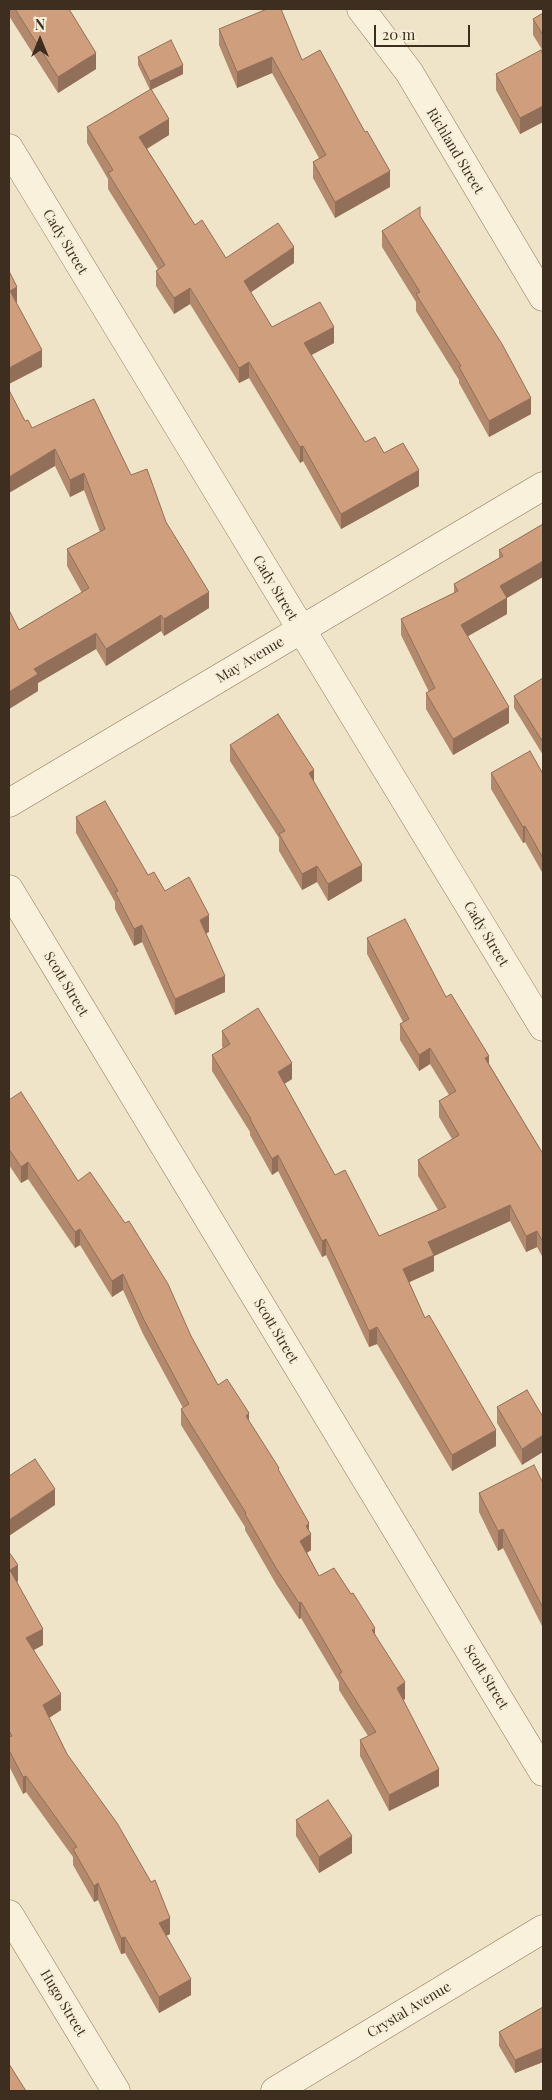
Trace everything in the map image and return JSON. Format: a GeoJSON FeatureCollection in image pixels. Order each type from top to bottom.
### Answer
{"type":"FeatureCollection","features":[{"type":"Feature","properties":{"kind":"street","name":"Richland Street"},"geometry":{"type":"LineString","coordinates":[[361,9],[408,72],[543,297]]}},
{"type":"Feature","properties":{"kind":"street","name":"Cady Street"},"geometry":{"type":"LineString","coordinates":[[9,148],[543,1027]]}},
{"type":"Feature","properties":{"kind":"street","name":"May Avenue"},"geometry":{"type":"LineString","coordinates":[[9,803],[543,486]]}},
{"type":"Feature","properties":{"kind":"street","name":"Scott Street"},"geometry":{"type":"LineString","coordinates":[[9,889],[543,1772]]}},
{"type":"Feature","properties":{"kind":"street","name":"Hugo Street"},"geometry":{"type":"LineString","coordinates":[[9,1914],[116,2091]]}},
{"type":"Feature","properties":{"kind":"street","name":"Crystal Avenue"},"geometry":{"type":"LineString","coordinates":[[275,2091],[543,1930]]}},
{"type":"Feature","properties":{"kind":"building"},"geometry":{"type":"Polygon","coordinates":[[[15,9],[69,9],[96,53],[58,77],[15,9]]]}},
{"type":"Feature","properties":{"kind":"building"},"geometry":{"type":"Polygon","coordinates":[[[267,9],[281,9],[302,60],[320,50],[365,132],[367,131],[390,171],[335,202],[313,162],[326,155],[272,57],[237,72],[219,29],[267,9]]]}},
{"type":"Feature","properties":{"kind":"building"},"geometry":{"type":"Polygon","coordinates":[[[543,13],[543,35],[533,19],[543,13]]]}},
{"type":"Feature","properties":{"kind":"building"},"geometry":{"type":"Polygon","coordinates":[[[171,40],[183,65],[150,81],[138,57],[171,40]]]}},
{"type":"Feature","properties":{"kind":"building"},"geometry":{"type":"Polygon","coordinates":[[[541,50],[543,55],[543,106],[520,118],[496,74],[541,50]]]}},
{"type":"Feature","properties":{"kind":"building"},"geometry":{"type":"Polygon","coordinates":[[[151,89],[169,119],[139,137],[195,225],[202,220],[226,258],[278,223],[294,247],[244,281],[272,327],[320,302],[334,327],[304,343],[365,442],[375,437],[384,453],[403,443],[419,470],[341,514],[303,446],[300,447],[249,362],[239,368],[190,288],[174,298],[156,271],[165,265],[108,173],[113,170],[87,127],[151,89]]]}},
{"type":"Feature","properties":{"kind":"building"},"geometry":{"type":"Polygon","coordinates":[[[420,207],[420,216],[502,344],[531,398],[489,421],[459,367],[461,366],[416,294],[420,292],[382,231],[420,207]]]}},
{"type":"Feature","properties":{"kind":"building"},"geometry":{"type":"Polygon","coordinates":[[[9,271],[17,287],[10,291],[42,350],[9,368],[9,271]]]}},
{"type":"Feature","properties":{"kind":"building"},"geometry":{"type":"Polygon","coordinates":[[[9,390],[25,421],[28,420],[32,428],[94,399],[131,475],[147,469],[166,522],[209,592],[164,619],[161,615],[106,649],[96,633],[34,669],[38,674],[9,692],[9,610],[19,630],[89,588],[67,549],[105,529],[84,473],[70,480],[55,449],[9,477],[9,390]]]}},
{"type":"Feature","properties":{"kind":"building"},"geometry":{"type":"Polygon","coordinates":[[[543,524],[543,561],[500,586],[507,598],[461,625],[509,707],[453,739],[426,693],[435,688],[401,619],[458,591],[454,584],[503,556],[499,550],[543,524]]]}},
{"type":"Feature","properties":{"kind":"building"},"geometry":{"type":"Polygon","coordinates":[[[543,678],[543,742],[514,696],[543,678]]]}},
{"type":"Feature","properties":{"kind":"building"},"geometry":{"type":"Polygon","coordinates":[[[278,714],[314,770],[309,773],[362,865],[328,884],[317,866],[302,874],[279,834],[285,831],[230,745],[278,714]]]}},
{"type":"Feature","properties":{"kind":"building"},"geometry":{"type":"Polygon","coordinates":[[[530,751],[543,774],[543,858],[491,773],[530,751]]]}},
{"type":"Feature","properties":{"kind":"building"},"geometry":{"type":"Polygon","coordinates":[[[105,801],[148,875],[154,872],[165,891],[189,877],[209,915],[200,920],[225,976],[175,999],[142,925],[134,929],[115,892],[118,891],[76,817],[105,801]]]}},
{"type":"Feature","properties":{"kind":"building"},"geometry":{"type":"Polygon","coordinates":[[[405,919],[446,997],[451,994],[489,1056],[485,1058],[543,1154],[543,1242],[537,1231],[526,1236],[510,1205],[428,1242],[434,1255],[403,1269],[425,1318],[429,1315],[496,1430],[452,1455],[377,1327],[369,1331],[326,1239],[322,1241],[278,1155],[272,1159],[251,1119],[212,1055],[230,1044],[222,1031],[258,1008],[292,1063],[278,1072],[335,1175],[345,1170],[379,1236],[446,1207],[418,1160],[459,1135],[439,1101],[456,1091],[430,1048],[419,1055],[400,1024],[409,1019],[367,938],[405,919]]]}},
{"type":"Feature","properties":{"kind":"building"},"geometry":{"type":"Polygon","coordinates":[[[21,1092],[78,1181],[90,1172],[125,1223],[129,1221],[168,1284],[191,1336],[218,1385],[227,1379],[249,1413],[246,1416],[279,1468],[309,1523],[306,1526],[311,1534],[300,1541],[319,1576],[334,1568],[351,1594],[353,1593],[375,1628],[372,1630],[405,1682],[397,1688],[439,1769],[389,1795],[360,1740],[376,1732],[339,1674],[342,1672],[301,1602],[299,1603],[276,1568],[246,1513],[181,1409],[189,1404],[143,1318],[123,1274],[112,1281],[80,1229],[75,1232],[28,1162],[21,1167],[9,1149],[9,1100],[21,1092]]]}},
{"type":"Feature","properties":{"kind":"building"},"geometry":{"type":"Polygon","coordinates":[[[527,1390],[543,1417],[543,1435],[522,1449],[497,1407],[527,1390]]]}},
{"type":"Feature","properties":{"kind":"building"},"geometry":{"type":"Polygon","coordinates":[[[35,1459],[55,1489],[9,1520],[9,1476],[35,1459]]]}},
{"type":"Feature","properties":{"kind":"building"},"geometry":{"type":"Polygon","coordinates":[[[534,1465],[543,1483],[543,1608],[503,1529],[498,1531],[479,1493],[534,1465]]]}},
{"type":"Feature","properties":{"kind":"building"},"geometry":{"type":"Polygon","coordinates":[[[9,1552],[18,1565],[10,1570],[43,1629],[26,1638],[61,1694],[43,1705],[67,1754],[117,1823],[151,1882],[155,1880],[170,1918],[159,1923],[191,1979],[159,1997],[125,1937],[121,1938],[98,1883],[94,1886],[73,1849],[77,1847],[26,1776],[23,1777],[9,1750],[9,1737],[12,1736],[9,1731],[9,1552]]]}},
{"type":"Feature","properties":{"kind":"building"},"geometry":{"type":"Polygon","coordinates":[[[328,1800],[352,1836],[319,1857],[296,1820],[328,1800]]]}},
{"type":"Feature","properties":{"kind":"building"},"geometry":{"type":"Polygon","coordinates":[[[543,2007],[543,2048],[515,2060],[499,2032],[543,2007]]]}},
{"type":"Feature","properties":{"kind":"building"},"geometry":{"type":"Polygon","coordinates":[[[9,2064],[26,2091],[9,2091],[9,2064]]]}}]}
